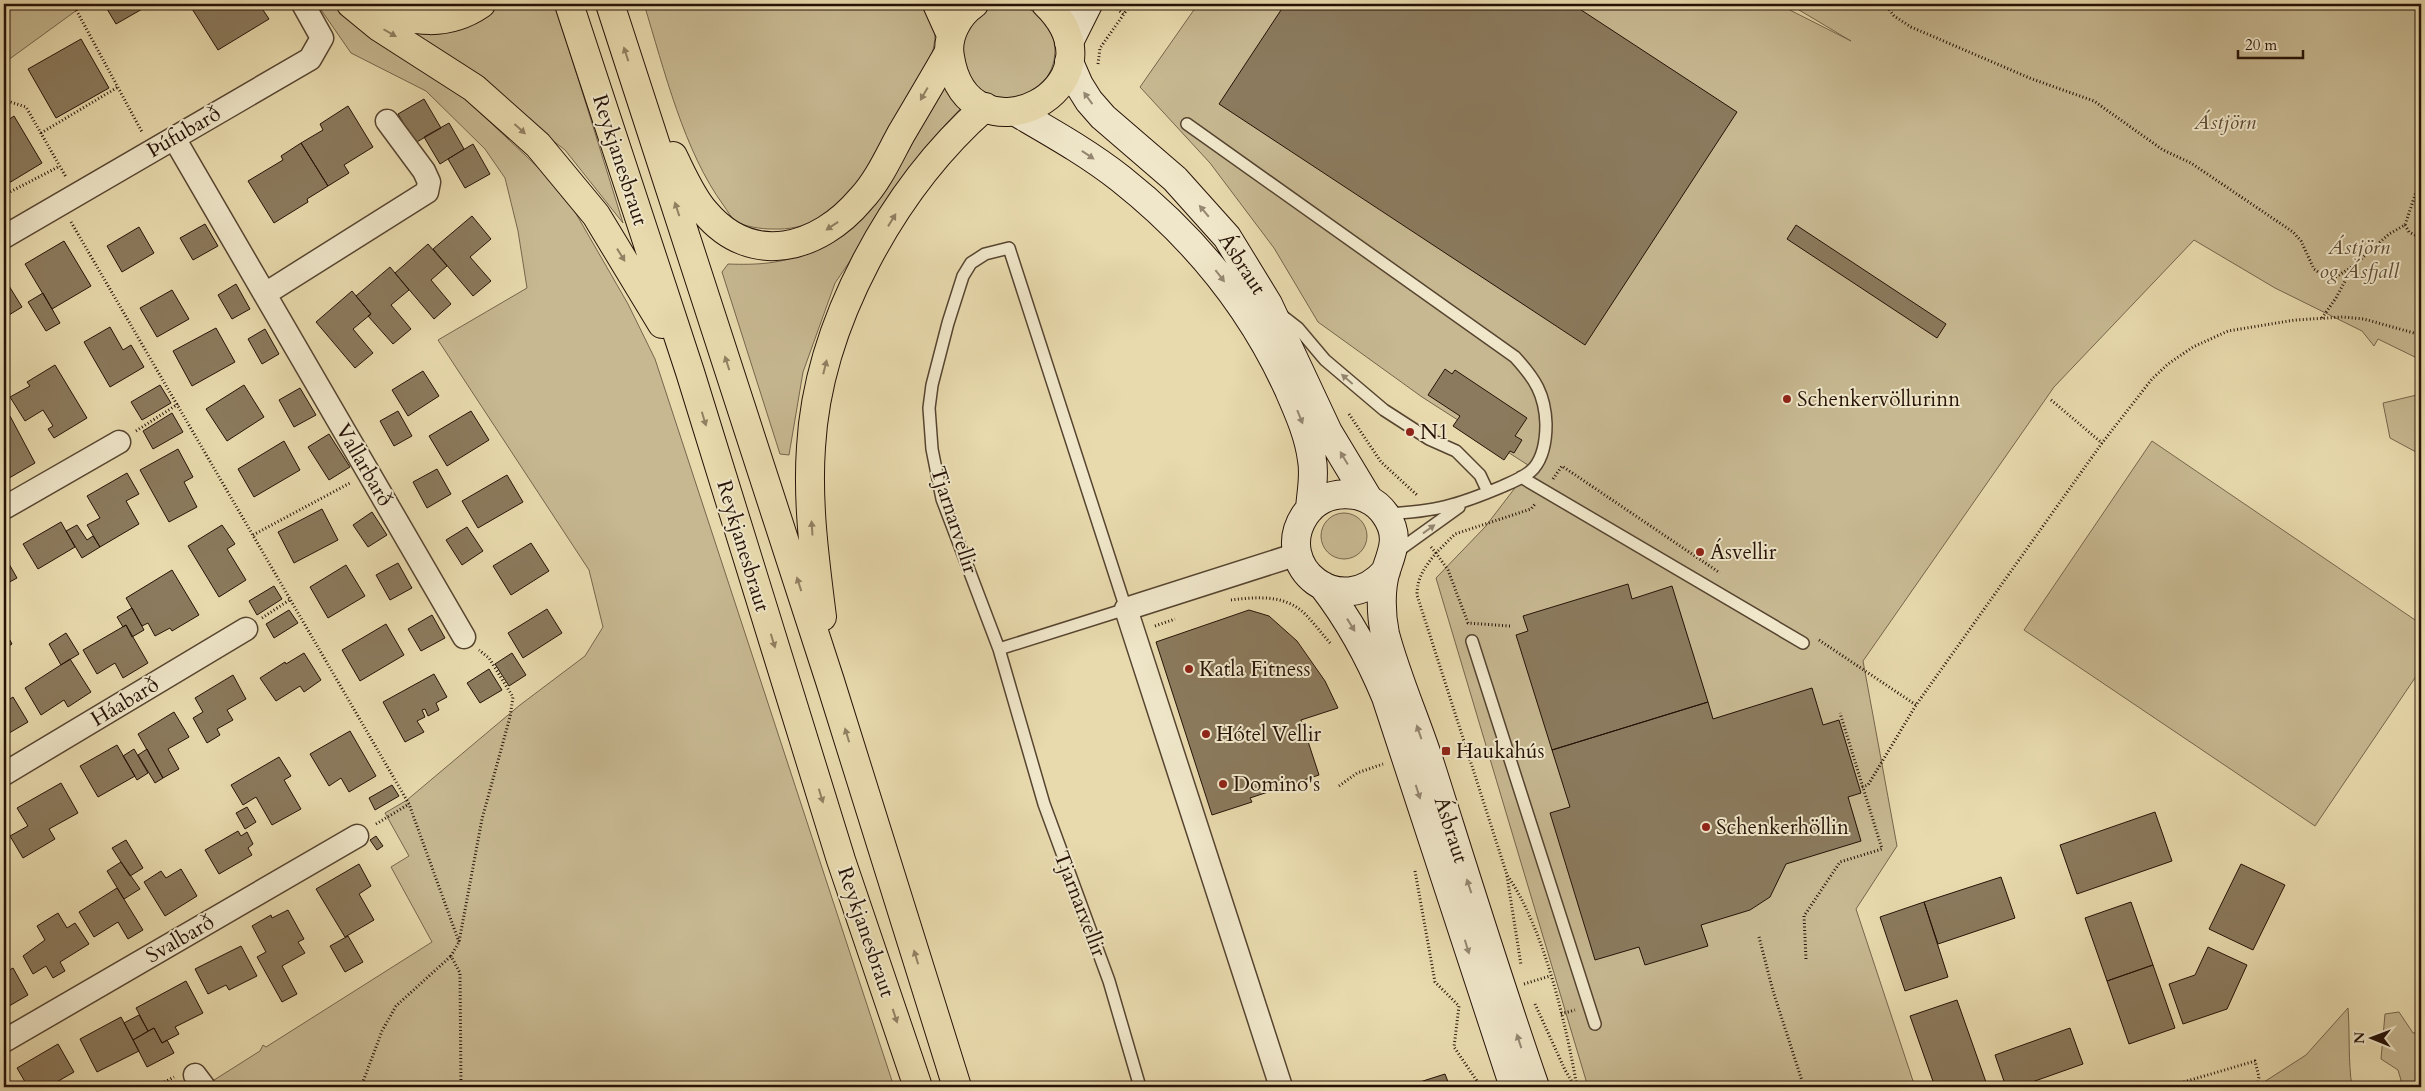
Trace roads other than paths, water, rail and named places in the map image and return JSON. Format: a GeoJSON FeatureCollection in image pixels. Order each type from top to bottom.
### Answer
{"type":"FeatureCollection","features":[{"type":"Feature","properties":{"kind":"main road"},"geometry":{"type":"LineString","coordinates":[[351,4],[379,27],[474,88],[538,144],[596,215],[625,260],[690,372]]}},
{"type":"Feature","properties":{"kind":"main road"},"geometry":{"type":"LineString","coordinates":[[379,4],[402,17],[433,20],[464,14],[481,4]]}},
{"type":"Feature","properties":{"kind":"main road","name":"Reykjanesbraut"},"geometry":{"type":"LineString","coordinates":[[569,4],[690,372],[838,851],[918,1087]]}},
{"type":"Feature","properties":{"kind":"main road","name":"Reykjanesbraut"},"geometry":{"type":"LineString","coordinates":[[610,4],[830,681],[957,1087]]}},
{"type":"Feature","properties":{"kind":"main road"},"geometry":{"type":"LineString","coordinates":[[937,4],[950,44],[952,70],[960,87],[972,100],[985,107],[1002,112],[1016,112],[1031,108],[1045,101],[1056,90],[1064,77],[1069,52],[1064,27],[1056,14],[1046,4]]}},
{"type":"Feature","properties":{"kind":"main road"},"geometry":{"type":"LineString","coordinates":[[636,84],[688,185],[704,211],[732,235],[766,246],[784,246],[803,242],[822,233],[841,220],[862,198],[950,44],[958,20],[974,4]]}},
{"type":"Feature","properties":{"kind":"main road"},"geometry":{"type":"LineString","coordinates":[[830,681],[813,536],[810,475],[814,417],[826,359],[850,294],[900,206],[947,143],[985,107]]}},
{"type":"Feature","properties":{"kind":"street","name":"Þúfubarð"},"geometry":{"type":"LineString","coordinates":[[4,237],[310,59],[322,38],[303,4]]}},
{"type":"Feature","properties":{"kind":"street"},"geometry":{"type":"LineString","coordinates":[[1069,52],[1088,4]]}},
{"type":"Feature","properties":{"kind":"street","name":"Ásbraut"},"geometry":{"type":"LineString","coordinates":[[1069,52],[1079,86],[1089,101],[1103,117],[1175,179],[1227,237],[1268,304],[1328,432],[1377,507]]}},
{"type":"Feature","properties":{"kind":"street","name":"Ásbraut"},"geometry":{"type":"LineString","coordinates":[[1016,112],[1089,156],[1152,204],[1198,250],[1242,304],[1280,372],[1307,436],[1313,471],[1310,509]]}},
{"type":"Feature","properties":{"kind":"street"},"geometry":{"type":"LineString","coordinates":[[265,294],[427,192],[429,182],[424,171],[387,121]]}},
{"type":"Feature","properties":{"kind":"street","name":"Vallarbarð"},"geometry":{"type":"LineString","coordinates":[[174,138],[464,636]]}},
{"type":"Feature","properties":{"kind":"street"},"geometry":{"type":"LineString","coordinates":[[4,508],[119,442]]}},
{"type":"Feature","properties":{"kind":"street"},"geometry":{"type":"LineString","coordinates":[[1350,494],[1377,507],[1394,533],[1390,562],[1378,580],[1357,590],[1346,592],[1323,586],[1311,578],[1303,567],[1298,554],[1297,538],[1300,524],[1310,509],[1322,500],[1334,495],[1350,494]]}},
{"type":"Feature","properties":{"kind":"street"},"geometry":{"type":"LineString","coordinates":[[1126,609],[1298,554]]}},
{"type":"Feature","properties":{"kind":"street","name":"Ásbraut"},"geometry":{"type":"LineString","coordinates":[[1390,562],[1383,596],[1385,633],[1427,753],[1535,1087]]}},
{"type":"Feature","properties":{"kind":"street","name":"Ásbraut"},"geometry":{"type":"LineString","coordinates":[[1323,586],[1343,612],[1359,638],[1386,697],[1514,1087]]}},
{"type":"Feature","properties":{"kind":"street","name":"Tjarnarvellir"},"geometry":{"type":"LineString","coordinates":[[1126,609],[1281,1087]]}},
{"type":"Feature","properties":{"kind":"street","name":"Háabarð"},"geometry":{"type":"LineString","coordinates":[[4,774],[246,629]]}},
{"type":"Feature","properties":{"kind":"street","name":"Svalbarð"},"geometry":{"type":"LineString","coordinates":[[4,1041],[357,836]]}},
{"type":"Feature","properties":{"kind":"lane"},"geometry":{"type":"LineString","coordinates":[[1187,124],[1507,352],[1522,364],[1539,385],[1546,420],[1546,439],[1534,468],[1521,477],[1463,503],[1435,511],[1377,507]]}},
{"type":"Feature","properties":{"kind":"lane","name":"Tjarnarvellir"},"geometry":{"type":"LineString","coordinates":[[1126,609],[1008,248],[985,254],[972,263],[963,276],[948,323],[932,385],[929,408],[932,449],[942,499],[999,649],[1044,804],[1109,981],[1140,1087]]}},
{"type":"Feature","properties":{"kind":"lane"},"geometry":{"type":"LineString","coordinates":[[1268,304],[1298,328],[1325,360],[1384,410],[1429,439],[1456,451],[1480,475],[1488,492]]}},
{"type":"Feature","properties":{"kind":"lane"},"geometry":{"type":"LineString","coordinates":[[1521,477],[1802,643]]}},
{"type":"Feature","properties":{"kind":"lane"},"geometry":{"type":"LineString","coordinates":[[1390,562],[1463,503]]}},
{"type":"Feature","properties":{"kind":"lane"},"geometry":{"type":"LineString","coordinates":[[999,649],[1126,609]]}},
{"type":"Feature","properties":{"kind":"lane"},"geometry":{"type":"LineString","coordinates":[[1472,641],[1595,1024]]}},
{"type":"Feature","properties":{"kind":"place","name":"Schenkervöllurinn"},"geometry":{"type":"Point","coordinates":[1787,399]}},
{"type":"Feature","properties":{"kind":"place","name":"N1"},"geometry":{"type":"Point","coordinates":[1410,432]}},
{"type":"Feature","properties":{"kind":"place","name":"Ásvellir"},"geometry":{"type":"Point","coordinates":[1700,552]}},
{"type":"Feature","properties":{"kind":"place","name":"Katla Fitness"},"geometry":{"type":"Point","coordinates":[1189,669]}},
{"type":"Feature","properties":{"kind":"place","name":"Hótel Vellir"},"geometry":{"type":"Point","coordinates":[1206,734]}},
{"type":"Feature","properties":{"kind":"place","name":"Haukahús"},"geometry":{"type":"Point","coordinates":[1446,751]}},
{"type":"Feature","properties":{"kind":"place","name":"Domino's"},"geometry":{"type":"Point","coordinates":[1223,784]}},
{"type":"Feature","properties":{"kind":"place","name":"Schenkerhöllin"},"geometry":{"type":"Point","coordinates":[1706,827]}},
{"type":"Feature","properties":{"kind":"park label","name":"Ástjörn"},"geometry":{"type":"Point","coordinates":[2225,122]}},
{"type":"Feature","properties":{"kind":"park label","name":"Ástjörn og Ásfjall"},"geometry":{"type":"Point","coordinates":[2359,259]}}]}
